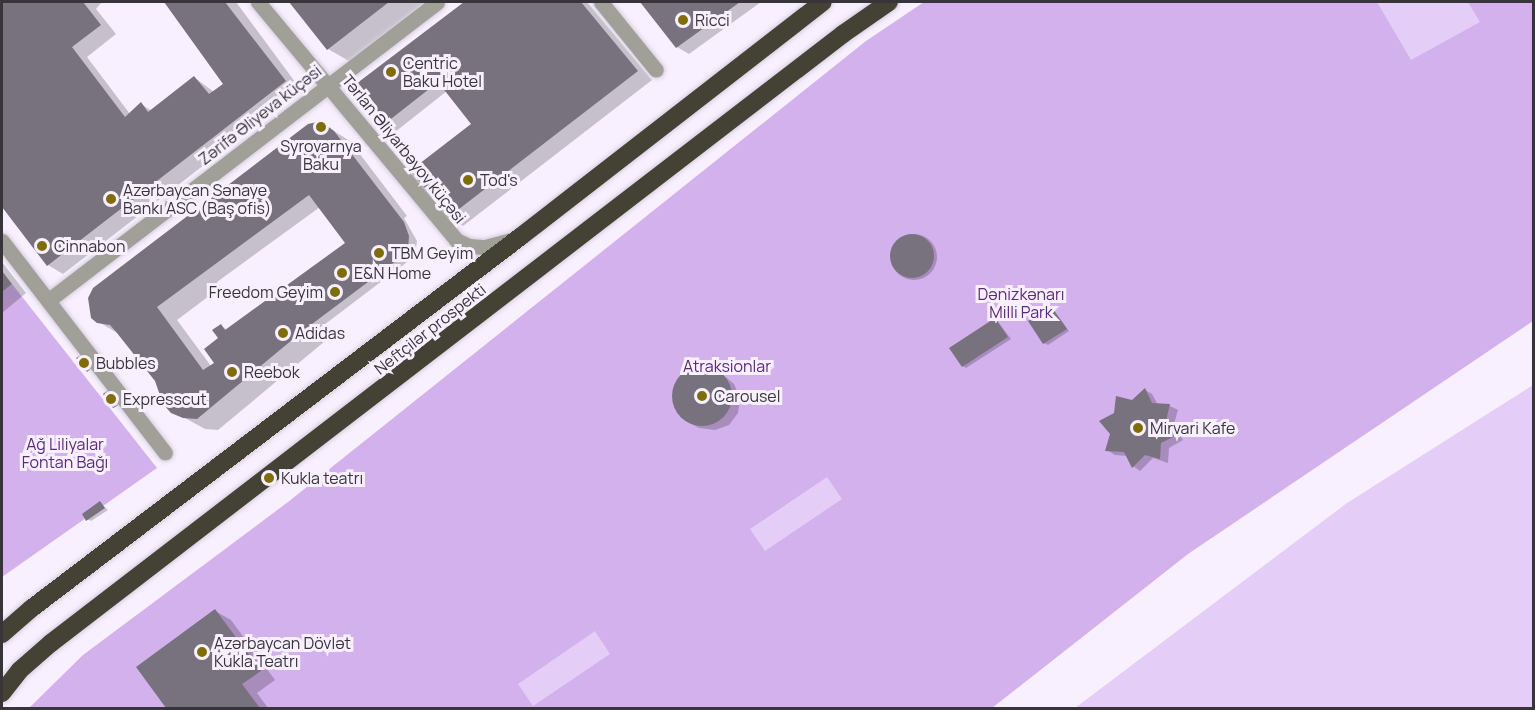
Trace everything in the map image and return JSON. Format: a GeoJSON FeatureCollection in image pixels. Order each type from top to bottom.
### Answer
{"type":"FeatureCollection","features":[{"type":"Feature","properties":{"kind":"highway","name":"Neftçilər prospekti"},"geometry":{"type":"LineString","coordinates":[[2,634],[32,608],[520,237],[823,2]]}},
{"type":"Feature","properties":{"kind":"highway","name":"Neftçilər prospekti"},"geometry":{"type":"LineString","coordinates":[[2,693],[20,670],[51,643],[194,536],[833,41],[889,2]]}},
{"type":"Feature","properties":{"kind":"street","name":"Tərlan Əliyarbəyov küçəsi"},"geometry":{"type":"LineString","coordinates":[[258,2],[456,240],[469,246],[485,247],[520,237]]}},
{"type":"Feature","properties":{"kind":"street","name":"Zərifə Əliyeva küçəsi"},"geometry":{"type":"LineString","coordinates":[[49,300],[437,2]]}},
{"type":"Feature","properties":{"kind":"street"},"geometry":{"type":"LineString","coordinates":[[601,2],[656,70]]}},
{"type":"Feature","properties":{"kind":"street"},"geometry":{"type":"LineString","coordinates":[[795,23],[804,9],[804,2]]}},
{"type":"Feature","properties":{"kind":"street"},"geometry":{"type":"LineString","coordinates":[[2,241],[165,453]]}},
{"type":"Feature","properties":{"kind":"green space","name":"Dənizkənarı Milli Park"},"geometry":{"type":"Polygon","coordinates":[[[924,2],[1533,2],[1533,321],[1188,554],[992,708],[29,708],[83,655],[288,502],[866,41],[924,2]]]}},
{"type":"Feature","properties":{"kind":"green space","name":"Ağ Liliyalar Fontan Bağı"},"geometry":{"type":"Polygon","coordinates":[[[12,284],[157,468],[2,577],[2,292],[12,284]]]}},
{"type":"Feature","properties":{"kind":"shaded area"},"geometry":{"type":"Polygon","coordinates":[[[1377,2],[1468,2],[1480,22],[1411,60],[1377,2]]]}},
{"type":"Feature","properties":{"kind":"shaded area"},"geometry":{"type":"Polygon","coordinates":[[[1533,385],[1533,708],[1075,708],[1347,503],[1533,385]]]}},
{"type":"Feature","properties":{"kind":"shaded area"},"geometry":{"type":"Polygon","coordinates":[[[827,477],[842,499],[765,551],[750,529],[827,477]]]}},
{"type":"Feature","properties":{"kind":"shaded area"},"geometry":{"type":"Polygon","coordinates":[[[595,631],[610,654],[533,706],[518,684],[595,631]]]}},
{"type":"Feature","properties":{"kind":"building"},"geometry":{"type":"Polygon","coordinates":[[[2,2],[83,2],[101,25],[72,47],[125,117],[141,102],[148,112],[194,76],[209,94],[223,84],[164,2],[225,2],[286,81],[47,266],[2,207],[2,2]]]}},
{"type":"Feature","properties":{"kind":"building"},"geometry":{"type":"Polygon","coordinates":[[[289,2],[389,2],[327,50],[289,2]]]}},
{"type":"Feature","properties":{"kind":"building"},"geometry":{"type":"Polygon","coordinates":[[[464,2],[581,2],[638,71],[446,219],[410,171],[471,124],[438,82],[382,126],[352,87],[464,2]]]}},
{"type":"Feature","properties":{"kind":"building"},"geometry":{"type":"Polygon","coordinates":[[[640,2],[740,2],[676,48],[640,2]]]}},
{"type":"Feature","properties":{"kind":"building"},"geometry":{"type":"Polygon","coordinates":[[[321,121],[334,131],[404,222],[409,236],[408,252],[304,330],[197,419],[183,418],[171,413],[163,404],[155,381],[117,333],[110,325],[97,323],[91,318],[88,298],[93,288],[308,124],[321,121]],[[309,195],[157,307],[203,370],[214,363],[204,349],[218,338],[212,330],[221,324],[225,330],[345,243],[309,195]]]}},
{"type":"Feature","properties":{"kind":"building"},"geometry":{"type":"Polygon","coordinates":[[[912,234],[921,235],[928,240],[933,247],[933,265],[928,272],[921,277],[912,278],[903,277],[896,272],[891,265],[890,256],[891,247],[896,240],[903,235],[912,234]]]}},
{"type":"Feature","properties":{"kind":"building"},"geometry":{"type":"Polygon","coordinates":[[[2,271],[12,284],[2,292],[2,271]]]}},
{"type":"Feature","properties":{"kind":"building"},"geometry":{"type":"Polygon","coordinates":[[[1051,306],[1067,329],[1043,344],[1028,321],[1051,306]]]}},
{"type":"Feature","properties":{"kind":"building"},"geometry":{"type":"Polygon","coordinates":[[[995,318],[1008,337],[962,367],[949,348],[995,318]]]}},
{"type":"Feature","properties":{"kind":"building","name":"Bubbles"},"geometry":{"type":"Polygon","coordinates":[[[81,355],[92,368],[87,372],[76,358],[81,355]]]}},
{"type":"Feature","properties":{"kind":"building","name":"Carousel"},"geometry":{"type":"Polygon","coordinates":[[[696,366],[708,366],[719,371],[727,379],[732,396],[730,408],[719,421],[708,426],[696,426],[685,421],[677,413],[672,402],[672,390],[677,379],[685,371],[696,366]]]}},
{"type":"Feature","properties":{"kind":"building","name":"Mirvari Kafe"},"geometry":{"type":"Polygon","coordinates":[[[1145,388],[1152,403],[1170,404],[1166,421],[1177,435],[1161,443],[1160,459],[1145,455],[1132,468],[1124,452],[1105,451],[1110,434],[1099,421],[1114,413],[1116,396],[1132,400],[1145,388]]]}},
{"type":"Feature","properties":{"kind":"building","name":"Expresscut"},"geometry":{"type":"Polygon","coordinates":[[[108,390],[119,405],[113,408],[103,394],[108,390]]]}},
{"type":"Feature","properties":{"kind":"building"},"geometry":{"type":"Polygon","coordinates":[[[100,501],[105,508],[86,521],[82,514],[100,501]]]}},
{"type":"Feature","properties":{"kind":"building","name":"Azərbaycan Dövlət Kukla Teatrı"},"geometry":{"type":"Polygon","coordinates":[[[215,609],[261,671],[242,684],[260,708],[166,708],[136,667],[215,609]]]}},
{"type":"Feature","properties":{"kind":"place","name":"Ricci"},"geometry":{"type":"Point","coordinates":[683,20]}},
{"type":"Feature","properties":{"kind":"place","name":"Centric Baku Hotel"},"geometry":{"type":"Point","coordinates":[391,72]}},
{"type":"Feature","properties":{"kind":"place","name":"Syrovarnya Baku"},"geometry":{"type":"Point","coordinates":[321,127]}},
{"type":"Feature","properties":{"kind":"place","name":"Tod's"},"geometry":{"type":"Point","coordinates":[468,180]}},
{"type":"Feature","properties":{"kind":"place","name":"Azərbaycan Sənaye Bankı ASC (Baş ofis)"},"geometry":{"type":"Point","coordinates":[111,199]}},
{"type":"Feature","properties":{"kind":"place","name":"Cinnabon"},"geometry":{"type":"Point","coordinates":[42,246]}},
{"type":"Feature","properties":{"kind":"place","name":"TBM Geyim"},"geometry":{"type":"Point","coordinates":[379,253]}},
{"type":"Feature","properties":{"kind":"place","name":"E&N Home"},"geometry":{"type":"Point","coordinates":[342,273]}},
{"type":"Feature","properties":{"kind":"place","name":"Freedom Geyim"},"geometry":{"type":"Point","coordinates":[335,292]}},
{"type":"Feature","properties":{"kind":"place","name":"Adidas"},"geometry":{"type":"Point","coordinates":[283,333]}},
{"type":"Feature","properties":{"kind":"place","name":"Bubbles"},"geometry":{"type":"Point","coordinates":[84,363]}},
{"type":"Feature","properties":{"kind":"place","name":"Reebok"},"geometry":{"type":"Point","coordinates":[232,372]}},
{"type":"Feature","properties":{"kind":"place","name":"Carousel"},"geometry":{"type":"Point","coordinates":[702,396]}},
{"type":"Feature","properties":{"kind":"place","name":"Expresscut"},"geometry":{"type":"Point","coordinates":[111,399]}},
{"type":"Feature","properties":{"kind":"place","name":"Mirvari Kafe"},"geometry":{"type":"Point","coordinates":[1138,428]}},
{"type":"Feature","properties":{"kind":"place","name":"Kukla teatrı"},"geometry":{"type":"Point","coordinates":[269,478]}},
{"type":"Feature","properties":{"kind":"place","name":"Azərbaycan Dövlət Kukla Teatrı"},"geometry":{"type":"Point","coordinates":[202,652]}},
{"type":"Feature","properties":{"kind":"park label","name":"Atraksionlar"},"geometry":{"type":"Point","coordinates":[727,366]}}]}
